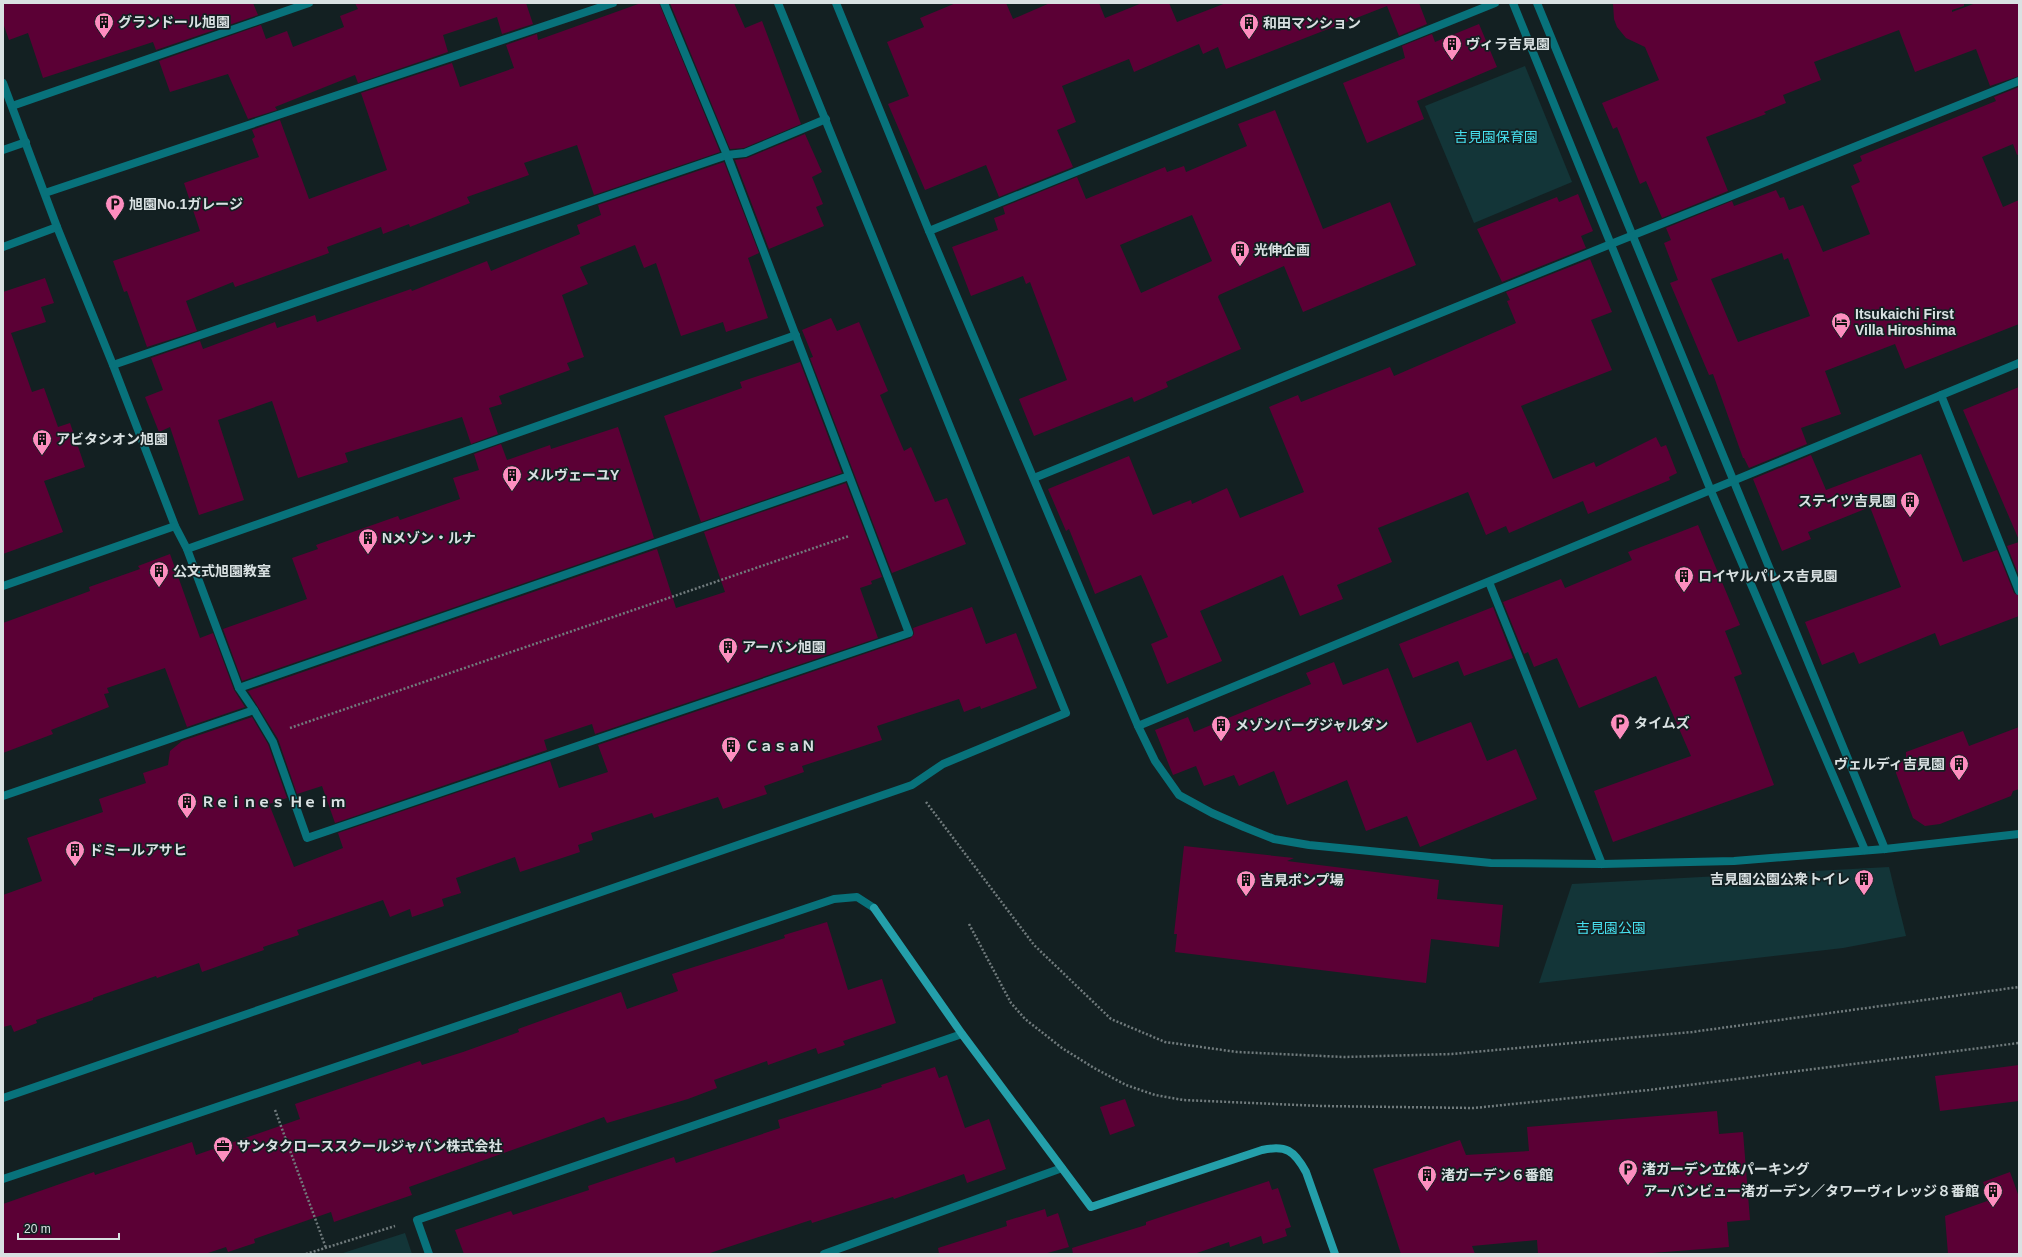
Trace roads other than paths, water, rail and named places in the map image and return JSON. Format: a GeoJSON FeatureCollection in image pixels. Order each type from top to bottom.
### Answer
{"type":"FeatureCollection","features":[{"type":"Feature","properties":{"kind":"street"},"geometry":{"type":"LineString","coordinates":[[12,106],[309,3]]}},
{"type":"Feature","properties":{"kind":"street"},"geometry":{"type":"LineString","coordinates":[[45,193],[613,3]]}},
{"type":"Feature","properties":{"kind":"street"},"geometry":{"type":"LineString","coordinates":[[3,83],[57,227],[113,365],[175,526],[187,549],[239,688],[273,742],[307,838],[909,633],[727,155],[664,3]]}},
{"type":"Feature","properties":{"kind":"street"},"geometry":{"type":"LineString","coordinates":[[3,1098],[912,784],[942,764],[1066,713],[778,3]]}},
{"type":"Feature","properties":{"kind":"street"},"geometry":{"type":"LineString","coordinates":[[836,3],[928,231],[1138,726],[1155,761],[1179,795],[1212,813],[1274,839],[1309,845],[1491,863],[1602,864],[1734,860],[1885,849],[2019,834]]}},
{"type":"Feature","properties":{"kind":"street"},"geometry":{"type":"LineString","coordinates":[[928,231],[1495,3]]}},
{"type":"Feature","properties":{"kind":"street"},"geometry":{"type":"LineString","coordinates":[[1513,3],[1711,491],[1865,850]]}},
{"type":"Feature","properties":{"kind":"street"},"geometry":{"type":"LineString","coordinates":[[1537,3],[1885,849]]}},
{"type":"Feature","properties":{"kind":"street"},"geometry":{"type":"LineString","coordinates":[[1034,478],[1632,235],[2019,81]]}},
{"type":"Feature","properties":{"kind":"street"},"geometry":{"type":"LineString","coordinates":[[113,365],[727,155],[745,153],[826,119]]}},
{"type":"Feature","properties":{"kind":"street"},"geometry":{"type":"LineString","coordinates":[[3,150],[26,142]]}},
{"type":"Feature","properties":{"kind":"street"},"geometry":{"type":"LineString","coordinates":[[3,247],[57,227]]}},
{"type":"Feature","properties":{"kind":"street"},"geometry":{"type":"LineString","coordinates":[[187,549],[796,336]]}},
{"type":"Feature","properties":{"kind":"street"},"geometry":{"type":"LineString","coordinates":[[1138,726],[1734,482],[2019,363]]}},
{"type":"Feature","properties":{"kind":"street"},"geometry":{"type":"LineString","coordinates":[[1941,395],[2019,591]]}},
{"type":"Feature","properties":{"kind":"street"},"geometry":{"type":"LineString","coordinates":[[239,688],[849,476]]}},
{"type":"Feature","properties":{"kind":"street"},"geometry":{"type":"LineString","coordinates":[[3,586],[175,526]]}},
{"type":"Feature","properties":{"kind":"street"},"geometry":{"type":"LineString","coordinates":[[1489,582],[1602,864]]}},
{"type":"Feature","properties":{"kind":"street"},"geometry":{"type":"LineString","coordinates":[[3,796],[254,710]]}},
{"type":"Feature","properties":{"kind":"street"},"geometry":{"type":"LineString","coordinates":[[3,1179],[834,899],[857,896],[874,908],[962,1034],[1091,1207],[1262,1150],[1278,1147],[1290,1151],[1300,1160],[1306,1172],[1335,1254]]}},
{"type":"Feature","properties":{"kind":"street"},"geometry":{"type":"LineString","coordinates":[[429,1254],[417,1220],[962,1034]]}},
{"type":"Feature","properties":{"kind":"street"},"geometry":{"type":"LineString","coordinates":[[824,1254],[1062,1168]]}},
{"type":"Feature","properties":{"kind":"place","name":"グランドール旭園"},"geometry":{"type":"Point","coordinates":[104,39]}},
{"type":"Feature","properties":{"kind":"place","name":"和田マンション"},"geometry":{"type":"Point","coordinates":[1249,40]}},
{"type":"Feature","properties":{"kind":"place","name":"ヴィラ吉見園"},"geometry":{"type":"Point","coordinates":[1452,61]}},
{"type":"Feature","properties":{"kind":"place","name":"旭園No.1ガレージ"},"geometry":{"type":"Point","coordinates":[115,221]}},
{"type":"Feature","properties":{"kind":"place","name":"光伸企画"},"geometry":{"type":"Point","coordinates":[1240,267]}},
{"type":"Feature","properties":{"kind":"place","name":"Itsukaichi First Villa Hiroshima"},"geometry":{"type":"Point","coordinates":[1841,339]}},
{"type":"Feature","properties":{"kind":"place","name":"アビタシオン旭園"},"geometry":{"type":"Point","coordinates":[42,456]}},
{"type":"Feature","properties":{"kind":"place","name":"メルヴェーユY"},"geometry":{"type":"Point","coordinates":[512,492]}},
{"type":"Feature","properties":{"kind":"place","name":"ステイツ吉見園"},"geometry":{"type":"Point","coordinates":[1910,518]}},
{"type":"Feature","properties":{"kind":"place","name":"Nメゾン・ルナ"},"geometry":{"type":"Point","coordinates":[368,555]}},
{"type":"Feature","properties":{"kind":"place","name":"公文式旭園教室"},"geometry":{"type":"Point","coordinates":[159,588]}},
{"type":"Feature","properties":{"kind":"place","name":"ロイヤルパレス吉見園"},"geometry":{"type":"Point","coordinates":[1684,593]}},
{"type":"Feature","properties":{"kind":"place","name":"アーバン旭園"},"geometry":{"type":"Point","coordinates":[728,664]}},
{"type":"Feature","properties":{"kind":"place","name":"タイムズ"},"geometry":{"type":"Point","coordinates":[1620,740]}},
{"type":"Feature","properties":{"kind":"place","name":"メゾンバーグジャルダン"},"geometry":{"type":"Point","coordinates":[1221,742]}},
{"type":"Feature","properties":{"kind":"place","name":"ＣａｓａＮ"},"geometry":{"type":"Point","coordinates":[731,763]}},
{"type":"Feature","properties":{"kind":"place","name":"ヴェルディ吉見園"},"geometry":{"type":"Point","coordinates":[1959,781]}},
{"type":"Feature","properties":{"kind":"place","name":"Ｒｅｉｎｅｓ Ｈｅｉｍ"},"geometry":{"type":"Point","coordinates":[187,819]}},
{"type":"Feature","properties":{"kind":"place","name":"ドミールアサヒ"},"geometry":{"type":"Point","coordinates":[75,867]}},
{"type":"Feature","properties":{"kind":"place","name":"吉見園公園公衆トイレ"},"geometry":{"type":"Point","coordinates":[1864,896]}},
{"type":"Feature","properties":{"kind":"place","name":"吉見ポンプ場"},"geometry":{"type":"Point","coordinates":[1246,897]}},
{"type":"Feature","properties":{"kind":"place","name":"サンタクローススクールジャパン株式会社"},"geometry":{"type":"Point","coordinates":[223,1163]}},
{"type":"Feature","properties":{"kind":"place","name":"渚ガーデン立体パーキング"},"geometry":{"type":"Point","coordinates":[1628,1186]}},
{"type":"Feature","properties":{"kind":"place","name":"渚ガーデン６番館"},"geometry":{"type":"Point","coordinates":[1427,1192]}},
{"type":"Feature","properties":{"kind":"place","name":"アーバンビュー渚ガーデン／タワーヴィレッジ８番館"},"geometry":{"type":"Point","coordinates":[1993,1208]}},
{"type":"Feature","properties":{"kind":"park label","name":"吉見園保育園"},"geometry":{"type":"Point","coordinates":[1496,137]}},
{"type":"Feature","properties":{"kind":"park label","name":"吉見園公園"},"geometry":{"type":"Point","coordinates":[1611,928]}}]}
